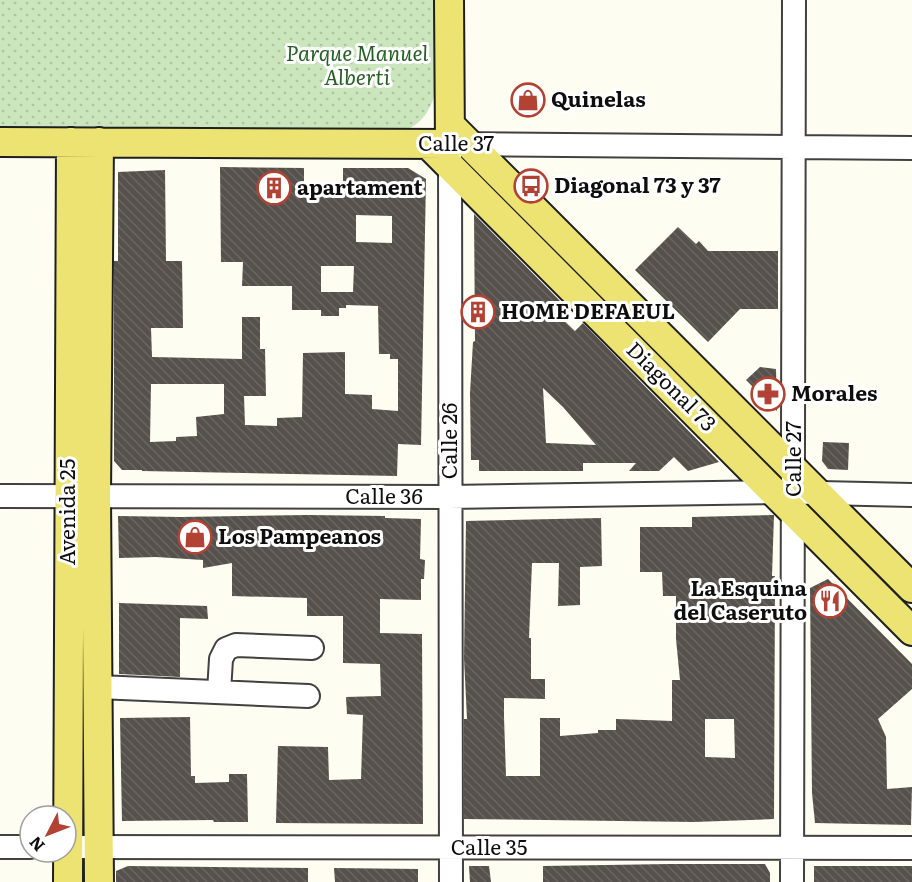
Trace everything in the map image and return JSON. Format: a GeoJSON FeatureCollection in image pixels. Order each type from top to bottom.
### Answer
{"type":"FeatureCollection","features":[{"type":"Feature","properties":{"kind":"main road","name":"Calle 26"},"geometry":{"type":"LineString","coordinates":[[449,0],[450,145]]}},
{"type":"Feature","properties":{"kind":"main road","name":"Calle 37"},"geometry":{"type":"LineString","coordinates":[[0,142],[450,145]]}},
{"type":"Feature","properties":{"kind":"main road","name":"Avenida 25"},"geometry":{"type":"LineString","coordinates":[[67,804],[71,142]]}},
{"type":"Feature","properties":{"kind":"main road","name":"Avenida 25"},"geometry":{"type":"LineString","coordinates":[[99,142],[96,496],[99,882]]}},
{"type":"Feature","properties":{"kind":"main road","name":"Diagonal 73"},"geometry":{"type":"LineString","coordinates":[[450,145],[795,491],[912,631]]}},
{"type":"Feature","properties":{"kind":"main road","name":"Diagonal 73"},"geometry":{"type":"LineString","coordinates":[[795,491],[912,588]]}},
{"type":"Feature","properties":{"kind":"main road","name":"Avenida 25"},"geometry":{"type":"LineString","coordinates":[[67,864],[68,882]]}},
{"type":"Feature","properties":{"kind":"street","name":"Calle 27"},"geometry":{"type":"LineString","coordinates":[[792,882],[795,491],[794,0]]}},
{"type":"Feature","properties":{"kind":"street","name":"Calle 37"},"geometry":{"type":"LineString","coordinates":[[450,145],[912,148]]}},
{"type":"Feature","properties":{"kind":"street","name":"Calle 26"},"geometry":{"type":"LineString","coordinates":[[450,145],[451,882]]}},
{"type":"Feature","properties":{"kind":"street","name":"Calle 36"},"geometry":{"type":"LineString","coordinates":[[0,496],[450,497],[795,491],[912,495]]}},
{"type":"Feature","properties":{"kind":"street"},"geometry":{"type":"LineString","coordinates":[[219,692],[221,659],[226,649],[236,645],[312,648]]}},
{"type":"Feature","properties":{"kind":"street"},"geometry":{"type":"LineString","coordinates":[[98,687],[308,696]]}},
{"type":"Feature","properties":{"kind":"street"},"geometry":{"type":"LineString","coordinates":[[0,847],[18,847]]}},
{"type":"Feature","properties":{"kind":"street","name":"Calle 35"},"geometry":{"type":"LineString","coordinates":[[78,847],[912,848]]}},
{"type":"Feature","properties":{"kind":"green space","name":"Parque Manuel Alberti"},"geometry":{"type":"Polygon","coordinates":[[[0,0],[438,0],[439,54],[435,92],[430,108],[420,121],[406,130],[0,131],[0,0]]]}},
{"type":"Feature","properties":{"kind":"building"},"geometry":{"type":"Polygon","coordinates":[[[220,167],[304,168],[304,188],[343,189],[343,168],[408,168],[426,179],[421,445],[398,444],[397,476],[122,470],[114,461],[114,261],[118,261],[118,172],[165,170],[166,261],[182,261],[183,328],[151,328],[152,357],[242,359],[242,317],[260,317],[260,349],[265,349],[266,396],[244,396],[245,425],[277,426],[277,418],[302,417],[303,353],[345,352],[345,394],[372,395],[372,409],[398,411],[398,359],[390,359],[390,354],[379,354],[378,306],[346,305],[346,308],[339,308],[339,316],[321,316],[321,310],[292,310],[292,286],[242,286],[243,262],[221,262],[220,167]],[[356,215],[356,242],[392,243],[392,216],[356,215]],[[321,266],[321,292],[353,292],[354,266],[321,266]],[[151,384],[150,442],[176,441],[176,437],[197,436],[196,417],[224,414],[224,384],[151,384]]]}},
{"type":"Feature","properties":{"kind":"building"},"geometry":{"type":"Polygon","coordinates":[[[474,214],[563,304],[555,312],[575,331],[583,323],[719,462],[688,471],[674,457],[659,471],[629,471],[636,463],[583,463],[583,471],[479,471],[479,460],[471,460],[470,393],[473,342],[475,341],[474,214]],[[543,388],[546,443],[596,445],[543,388]]]}},
{"type":"Feature","properties":{"kind":"building"},"geometry":{"type":"Polygon","coordinates":[[[678,227],[696,244],[699,241],[708,251],[778,251],[778,309],[740,309],[708,342],[635,270],[678,227]]]}},
{"type":"Feature","properties":{"kind":"building","name":"Morales"},"geometry":{"type":"Polygon","coordinates":[[[760,367],[776,369],[777,411],[746,380],[760,367]]]}},
{"type":"Feature","properties":{"kind":"building"},"geometry":{"type":"Polygon","coordinates":[[[823,442],[849,443],[848,470],[828,469],[822,461],[823,442]]]}},
{"type":"Feature","properties":{"kind":"building"},"geometry":{"type":"Polygon","coordinates":[[[308,515],[421,519],[420,559],[425,560],[424,579],[421,579],[421,600],[380,599],[380,633],[422,634],[423,824],[276,823],[278,746],[328,747],[329,780],[361,779],[363,715],[347,714],[346,697],[381,696],[380,664],[343,663],[343,616],[307,616],[307,598],[232,596],[232,563],[203,568],[203,560],[156,557],[119,558],[118,516],[308,515]]]}},
{"type":"Feature","properties":{"kind":"building"},"geometry":{"type":"Polygon","coordinates":[[[774,515],[772,576],[775,576],[774,819],[694,822],[464,819],[464,719],[467,719],[464,658],[466,521],[601,518],[602,566],[580,567],[580,605],[558,606],[559,563],[532,563],[529,638],[531,638],[531,679],[545,679],[545,699],[504,698],[506,776],[540,776],[540,718],[560,718],[560,736],[598,733],[598,730],[616,730],[616,719],[672,721],[672,680],[680,680],[676,639],[676,596],[663,596],[662,572],[640,572],[640,527],[692,527],[692,517],[774,515]],[[705,719],[705,757],[735,758],[734,719],[705,719]]]}},
{"type":"Feature","properties":{"kind":"building"},"geometry":{"type":"Polygon","coordinates":[[[828,579],[912,664],[912,689],[878,719],[886,737],[887,789],[912,787],[911,825],[815,823],[812,793],[810,588],[828,579]]]}},
{"type":"Feature","properties":{"kind":"building"},"geometry":{"type":"Polygon","coordinates":[[[119,603],[207,606],[208,619],[180,618],[180,677],[119,674],[119,603]]]}},
{"type":"Feature","properties":{"kind":"building"},"geometry":{"type":"Polygon","coordinates":[[[190,717],[191,776],[195,776],[195,783],[229,782],[229,774],[247,774],[248,822],[122,821],[120,718],[190,717]]]}},
{"type":"Feature","properties":{"kind":"building"},"geometry":{"type":"Polygon","coordinates":[[[765,864],[770,873],[770,882],[543,882],[543,866],[765,864]]]}},
{"type":"Feature","properties":{"kind":"building"},"geometry":{"type":"Polygon","coordinates":[[[128,866],[308,868],[308,882],[116,882],[116,871],[128,866]]]}},
{"type":"Feature","properties":{"kind":"building"},"geometry":{"type":"Polygon","coordinates":[[[469,866],[489,866],[491,882],[470,882],[469,866]]]}},
{"type":"Feature","properties":{"kind":"building"},"geometry":{"type":"Polygon","coordinates":[[[814,866],[912,866],[912,882],[814,882],[814,866]]]}},
{"type":"Feature","properties":{"kind":"building"},"geometry":{"type":"Polygon","coordinates":[[[334,868],[418,869],[418,882],[335,882],[334,868]]]}},
{"type":"Feature","properties":{"kind":"place","name":"Quinelas"},"geometry":{"type":"Point","coordinates":[528,100]}},
{"type":"Feature","properties":{"kind":"place","name":"Diagonal 73 y 37"},"geometry":{"type":"Point","coordinates":[531,186]}},
{"type":"Feature","properties":{"kind":"place","name":"apartament"},"geometry":{"type":"Point","coordinates":[274,188]}},
{"type":"Feature","properties":{"kind":"place","name":"HOME DEFAEUL"},"geometry":{"type":"Point","coordinates":[478,312]}},
{"type":"Feature","properties":{"kind":"place","name":"Morales"},"geometry":{"type":"Point","coordinates":[768,394]}},
{"type":"Feature","properties":{"kind":"place","name":"Los Pampeanos"},"geometry":{"type":"Point","coordinates":[195,537]}},
{"type":"Feature","properties":{"kind":"place","name":"La Esquina del Caseruto"},"geometry":{"type":"Point","coordinates":[830,601]}}]}
